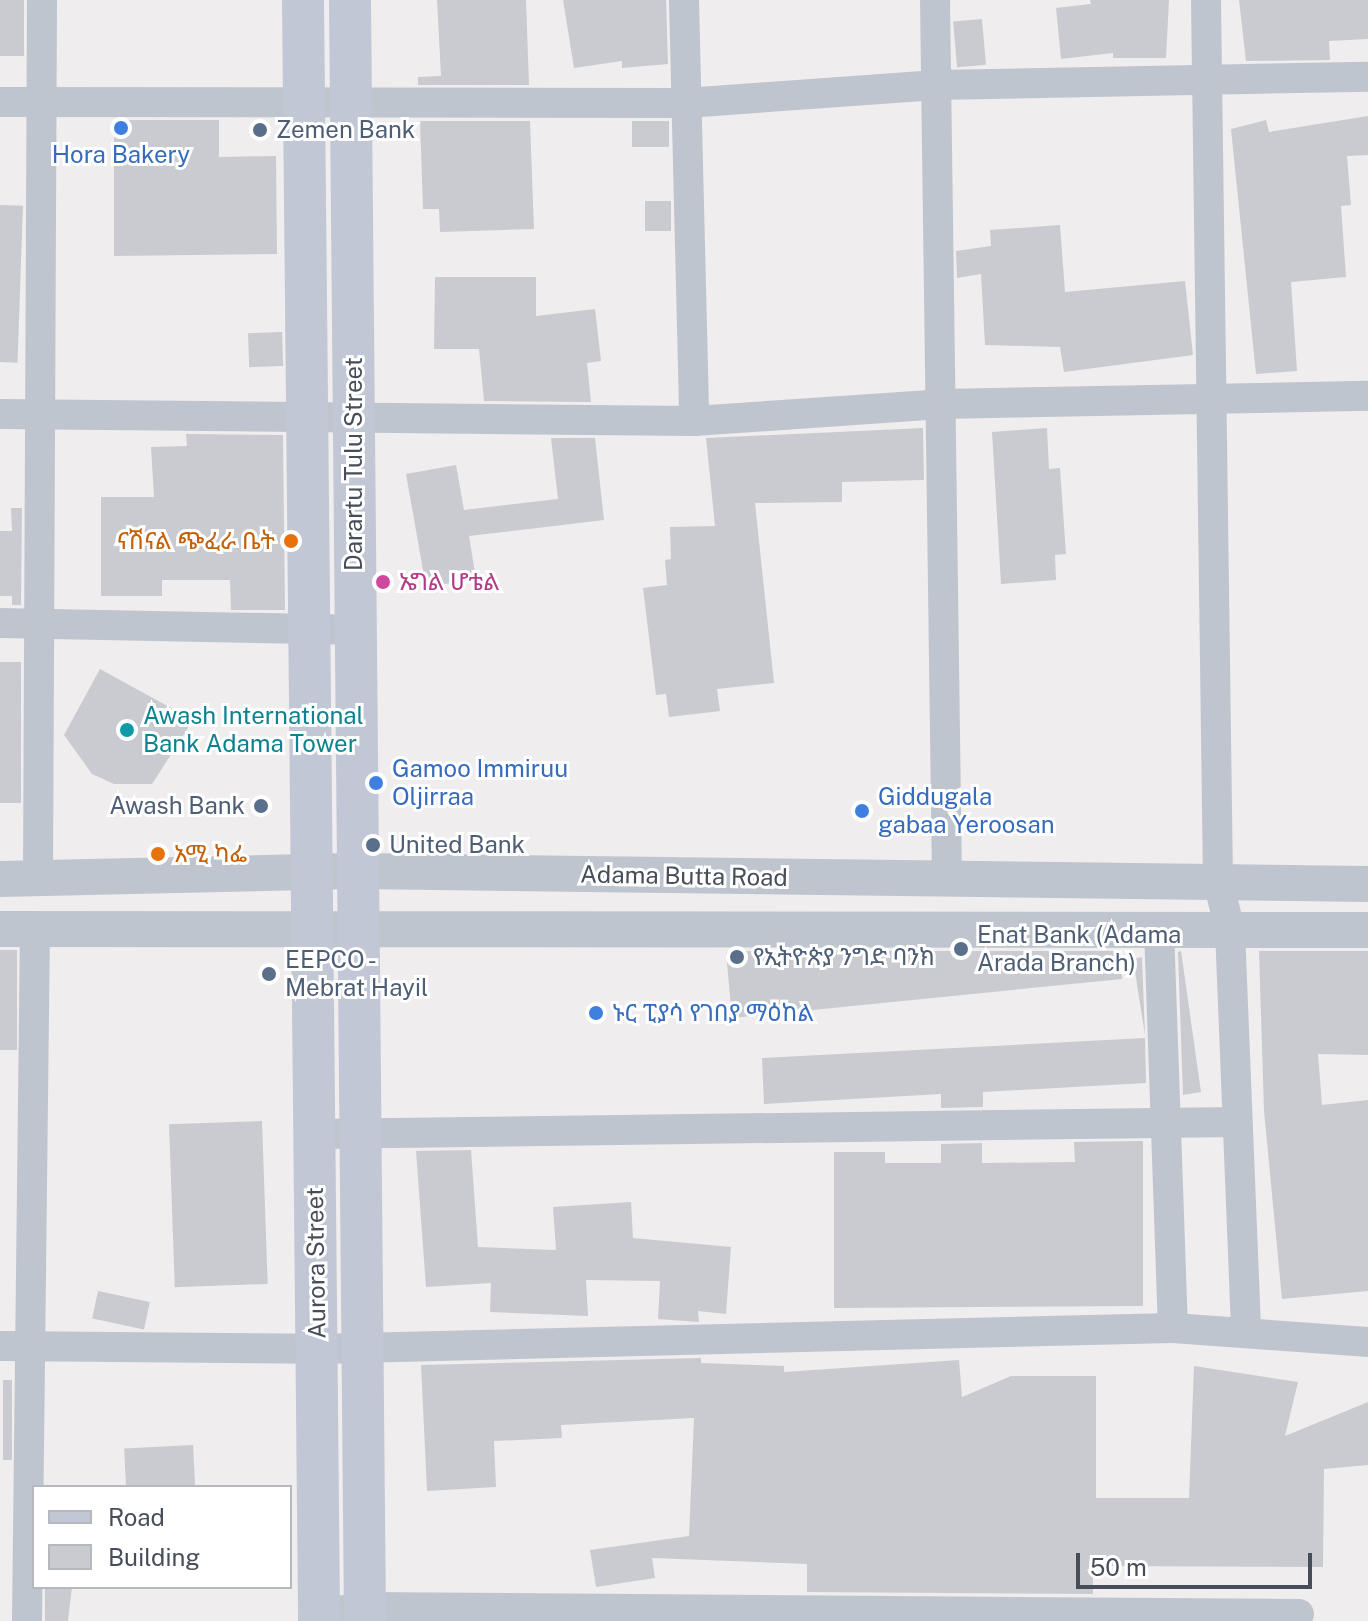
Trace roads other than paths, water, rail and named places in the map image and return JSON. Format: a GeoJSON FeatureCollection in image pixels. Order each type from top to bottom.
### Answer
{"type":"FeatureCollection","features":[{"type":"Feature","properties":{"kind":"main road","name":"Darartu Tulu Street"},"geometry":{"type":"LineString","coordinates":[[303,0],[312,902]]}},
{"type":"Feature","properties":{"kind":"main road","name":"Darartu Tulu Street"},"geometry":{"type":"LineString","coordinates":[[350,0],[359,929]]}},
{"type":"Feature","properties":{"kind":"main road","name":"Aurora Street"},"geometry":{"type":"LineString","coordinates":[[312,902],[319,1618]]}},
{"type":"Feature","properties":{"kind":"main road","name":"Aurora Street"},"geometry":{"type":"LineString","coordinates":[[359,929],[365,1614]]}},
{"type":"Feature","properties":{"kind":"street"},"geometry":{"type":"LineString","coordinates":[[38,879],[42,0]]}},
{"type":"Feature","properties":{"kind":"street"},"geometry":{"type":"LineString","coordinates":[[684,0],[694,421]]}},
{"type":"Feature","properties":{"kind":"street"},"geometry":{"type":"LineString","coordinates":[[935,0],[947,880]]}},
{"type":"Feature","properties":{"kind":"street"},"geometry":{"type":"LineString","coordinates":[[1206,0],[1218,881],[1230,930],[1246,1333]]}},
{"type":"Feature","properties":{"kind":"street"},"geometry":{"type":"LineString","coordinates":[[0,102],[686,103],[936,85],[1368,77]]}},
{"type":"Feature","properties":{"kind":"street"},"geometry":{"type":"LineString","coordinates":[[0,414],[354,415],[694,421],[941,404],[1368,396]]}},
{"type":"Feature","properties":{"kind":"street"},"geometry":{"type":"LineString","coordinates":[[0,623],[355,630]]}},
{"type":"Feature","properties":{"kind":"street","name":"Adama Butta Road"},"geometry":{"type":"LineString","coordinates":[[18,929],[312,902],[359,871],[1368,884]]}},
{"type":"Feature","properties":{"kind":"street","name":"Adama Butta Road"},"geometry":{"type":"LineString","coordinates":[[0,879],[38,879],[312,902],[359,929],[1368,930]]}},
{"type":"Feature","properties":{"kind":"street"},"geometry":{"type":"LineString","coordinates":[[18,929],[30,1346],[27,1621]]}},
{"type":"Feature","properties":{"kind":"street"},"geometry":{"type":"LineString","coordinates":[[1159,929],[1173,1328]]}},
{"type":"Feature","properties":{"kind":"street"},"geometry":{"type":"LineString","coordinates":[[315,1134],[1237,1122]]}},
{"type":"Feature","properties":{"kind":"street"},"geometry":{"type":"LineString","coordinates":[[0,1346],[317,1349],[1173,1328],[1368,1342]]}},
{"type":"Feature","properties":{"kind":"street"},"geometry":{"type":"LineString","coordinates":[[319,1618],[365,1614],[1299,1614]]}},
{"type":"Feature","properties":{"kind":"place","name":"Hora Bakery"},"geometry":{"type":"Point","coordinates":[121,128]}},
{"type":"Feature","properties":{"kind":"place","name":"Zemen Bank"},"geometry":{"type":"Point","coordinates":[260,130]}},
{"type":"Feature","properties":{"kind":"place","name":"ናሽናል ጭፈራ ቤት"},"geometry":{"type":"Point","coordinates":[291,541]}},
{"type":"Feature","properties":{"kind":"place","name":"ኤግል ሆቴል"},"geometry":{"type":"Point","coordinates":[383,582]}},
{"type":"Feature","properties":{"kind":"place","name":"Awash International Bank Adama Tower"},"geometry":{"type":"Point","coordinates":[127,730]}},
{"type":"Feature","properties":{"kind":"place","name":"Gamoo Immiruu Oljirraa"},"geometry":{"type":"Point","coordinates":[376,783]}},
{"type":"Feature","properties":{"kind":"place","name":"Awash Bank"},"geometry":{"type":"Point","coordinates":[261,806]}},
{"type":"Feature","properties":{"kind":"place","name":"Giddugala gabaa Yeroosan"},"geometry":{"type":"Point","coordinates":[862,811]}},
{"type":"Feature","properties":{"kind":"place","name":"United Bank"},"geometry":{"type":"Point","coordinates":[373,845]}},
{"type":"Feature","properties":{"kind":"place","name":"አሚ ካፌ"},"geometry":{"type":"Point","coordinates":[158,854]}},
{"type":"Feature","properties":{"kind":"place","name":"Enat Bank (Adama Arada Branch)"},"geometry":{"type":"Point","coordinates":[961,949]}},
{"type":"Feature","properties":{"kind":"place","name":"የኢትዮጵያ ንግድ ባንክ"},"geometry":{"type":"Point","coordinates":[737,957]}},
{"type":"Feature","properties":{"kind":"place","name":"EEPCO - Mebrat Hayil"},"geometry":{"type":"Point","coordinates":[269,974]}},
{"type":"Feature","properties":{"kind":"place","name":"ኑር ፒያሳ የገበያ ማዕከል"},"geometry":{"type":"Point","coordinates":[596,1013]}}]}
